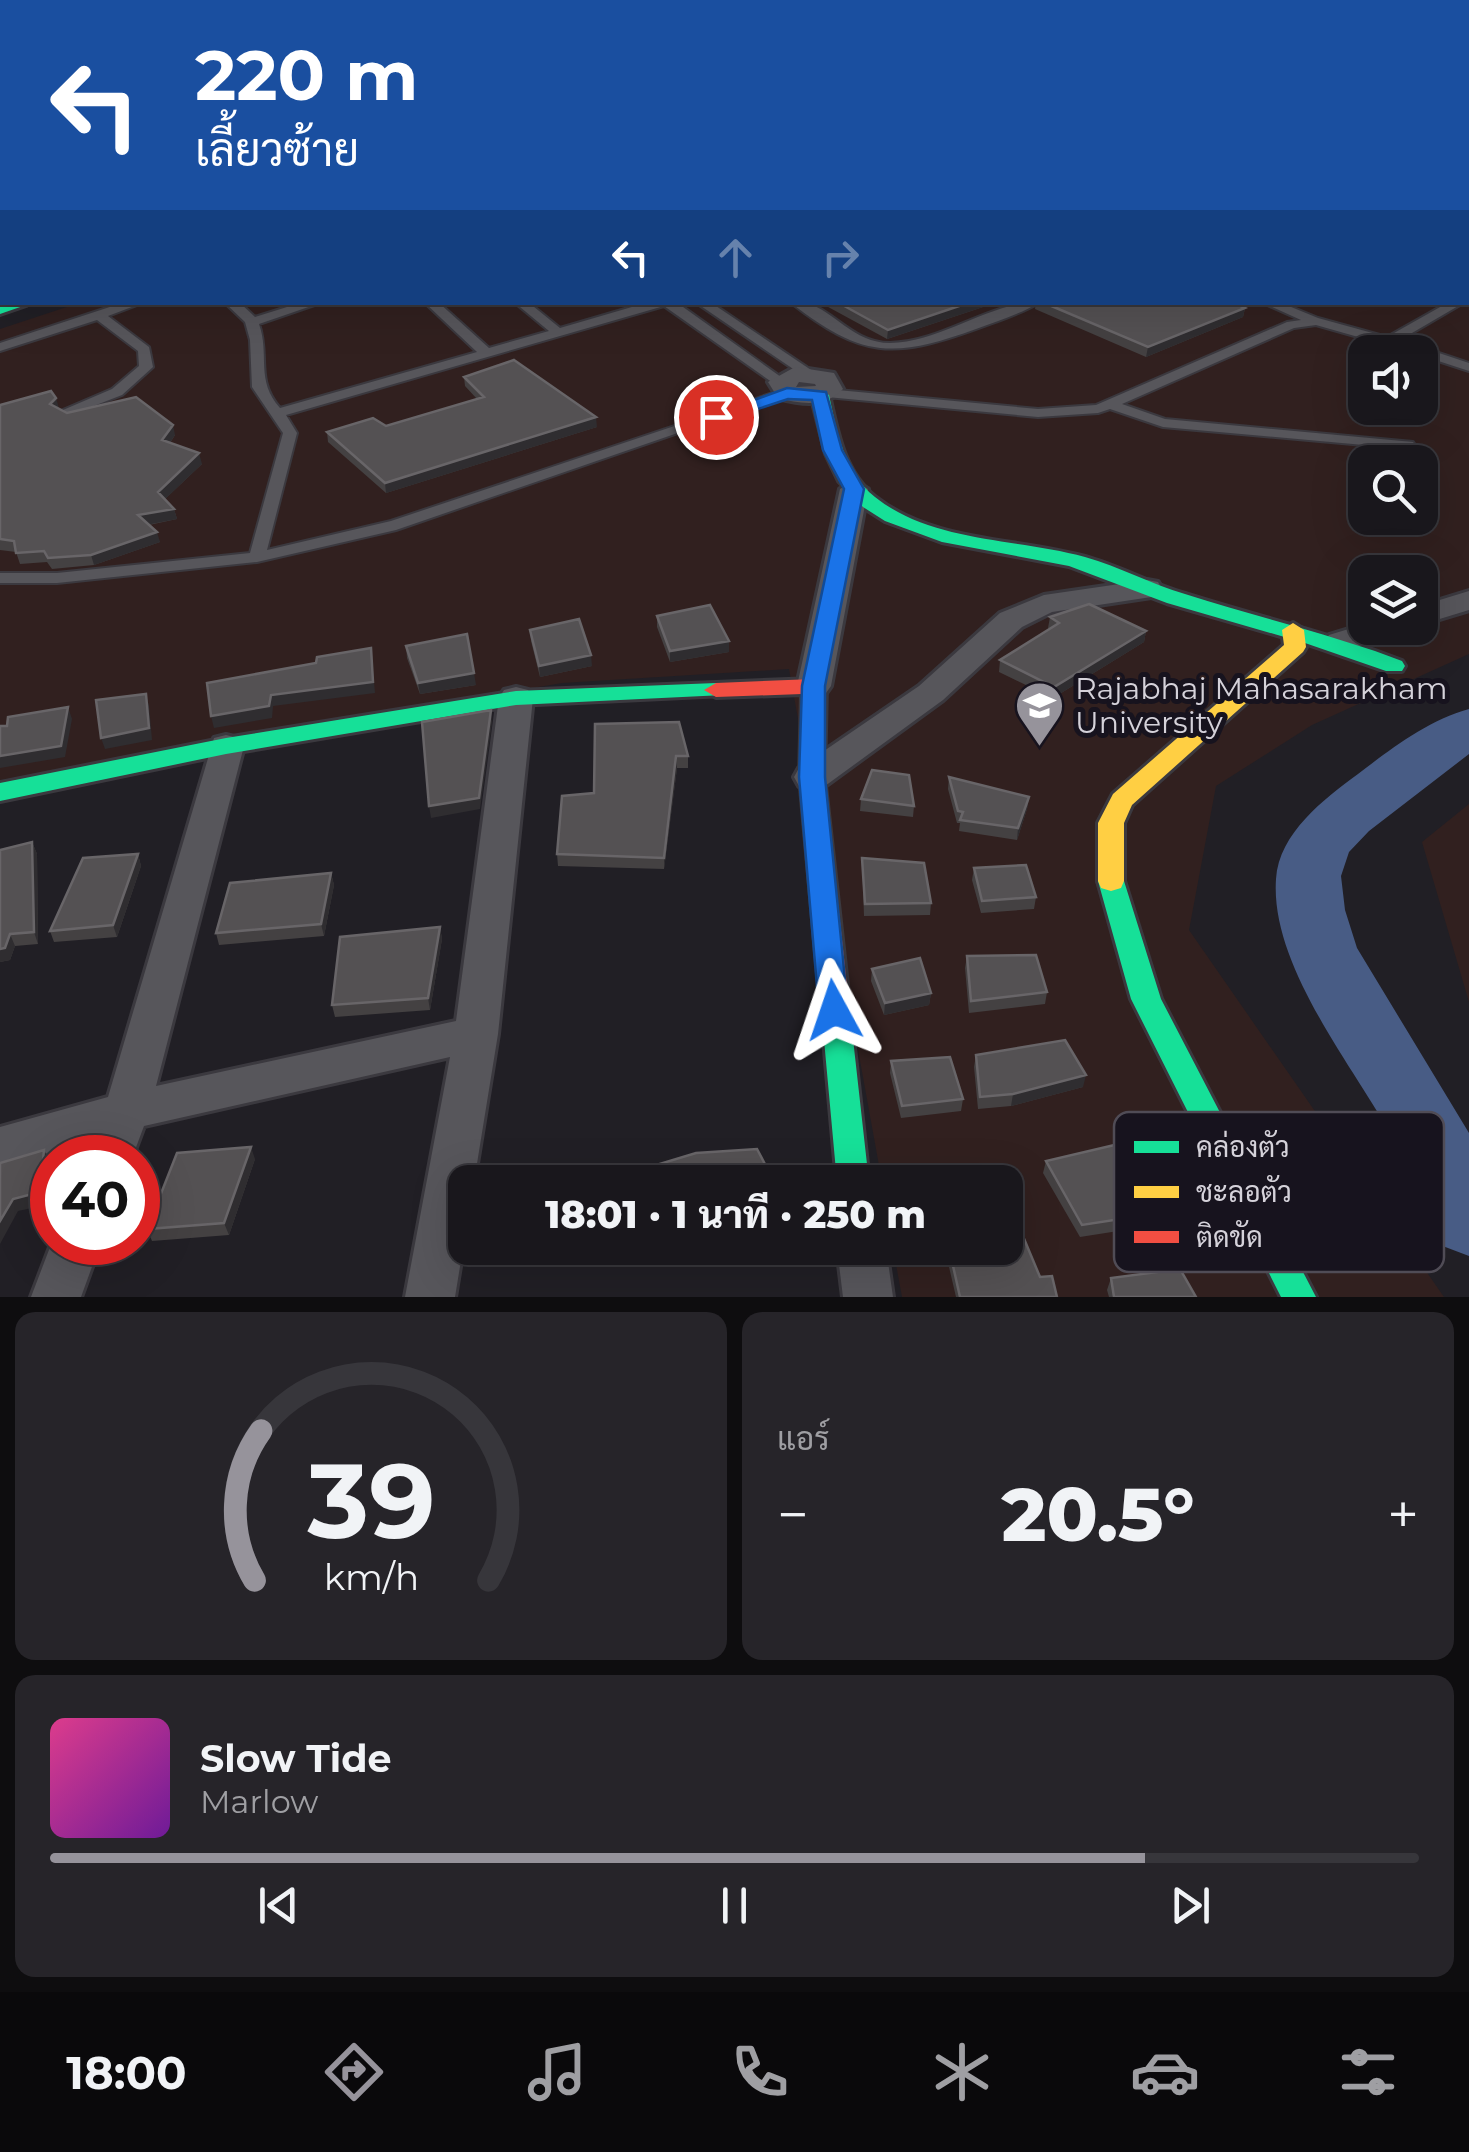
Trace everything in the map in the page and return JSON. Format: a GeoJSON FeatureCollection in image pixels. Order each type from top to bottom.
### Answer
{"type":"FeatureCollection","features":[{"type":"Feature","properties":{"kind":"street"},"geometry":{"type":"LineString","coordinates":[[784,388],[819,387],[833,450],[854,489],[884,512],[922,528],[1078,562],[1147,589],[1340,642],[1394,666]]}},
{"type":"Feature","properties":{"kind":"street"},"geometry":{"type":"LineString","coordinates":[[851,1165],[812,777],[814,686],[854,489]]}},
{"type":"Feature","properties":{"kind":"street"},"geometry":{"type":"LineString","coordinates":[[812,777],[931,694],[1011,620],[1044,604],[1147,589]]}},
{"type":"Feature","properties":{"kind":"street"},"geometry":{"type":"LineString","coordinates":[[1438,610],[1469,600]]}},
{"type":"Feature","properties":{"kind":"street"},"geometry":{"type":"LineString","coordinates":[[1204,1112],[1146,999],[1110,879],[1111,824],[1122,800],[1295,647],[1293,630]]}},
{"type":"Feature","properties":{"kind":"street"},"geometry":{"type":"LineString","coordinates":[[1340,642],[1348,640]]}},
{"type":"Feature","properties":{"kind":"street"},"geometry":{"type":"LineString","coordinates":[[0,792],[226,746],[516,698],[814,686]]}},
{"type":"Feature","properties":{"kind":"street"},"geometry":{"type":"LineString","coordinates":[[430,1297],[476,1034],[516,698]]}},
{"type":"Feature","properties":{"kind":"street"},"geometry":{"type":"LineString","coordinates":[[118,1135],[226,746]]}},
{"type":"Feature","properties":{"kind":"street"},"geometry":{"type":"LineString","coordinates":[[0,1146],[127,1111],[476,1034]]}},
{"type":"Feature","properties":{"kind":"street"},"geometry":{"type":"LineString","coordinates":[[56,1297],[68,1265]]}},
{"type":"Feature","properties":{"kind":"street"},"geometry":{"type":"LineString","coordinates":[[864,1265],[868,1297]]}},
{"type":"Feature","properties":{"kind":"street"},"geometry":{"type":"LineString","coordinates":[[1286,1272],[1299,1297]]}},
{"type":"Feature","properties":{"kind":"lane"},"geometry":{"type":"LineString","coordinates":[[0,347],[130,305]]}},
{"type":"Feature","properties":{"kind":"lane"},"geometry":{"type":"LineString","coordinates":[[234,305],[254,322],[258,383],[262,395],[279,413],[290,433],[257,558]]}},
{"type":"Feature","properties":{"kind":"lane"},"geometry":{"type":"LineString","coordinates":[[254,322],[308,305]]}},
{"type":"Feature","properties":{"kind":"lane"},"geometry":{"type":"LineString","coordinates":[[433,305],[487,354]]}},
{"type":"Feature","properties":{"kind":"lane"},"geometry":{"type":"LineString","coordinates":[[524,305],[560,333]]}},
{"type":"Feature","properties":{"kind":"lane"},"geometry":{"type":"LineString","coordinates":[[606,305],[620,315]]}},
{"type":"Feature","properties":{"kind":"lane"},"geometry":{"type":"LineString","coordinates":[[279,413],[655,305]]}},
{"type":"Feature","properties":{"kind":"lane"},"geometry":{"type":"LineString","coordinates":[[669,305],[784,388]]}},
{"type":"Feature","properties":{"kind":"lane"},"geometry":{"type":"LineString","coordinates":[[705,305],[819,387],[1038,413],[1098,409],[1276,329],[1316,321]]}},
{"type":"Feature","properties":{"kind":"lane"},"geometry":{"type":"LineString","coordinates":[[801,305],[868,344],[883,347],[920,341],[1025,305]]}},
{"type":"Feature","properties":{"kind":"lane"},"geometry":{"type":"LineString","coordinates":[[1276,305],[1365,335]]}},
{"type":"Feature","properties":{"kind":"lane"},"geometry":{"type":"LineString","coordinates":[[1401,335],[1454,305]]}},
{"type":"Feature","properties":{"kind":"lane"},"geometry":{"type":"LineString","coordinates":[[63,413],[116,392],[146,367],[144,350],[99,315]]}},
{"type":"Feature","properties":{"kind":"lane"},"geometry":{"type":"LineString","coordinates":[[1438,357],[1469,367]]}},
{"type":"Feature","properties":{"kind":"lane"},"geometry":{"type":"LineString","coordinates":[[0,578],[57,578],[257,558],[396,525],[784,388]]}},
{"type":"Feature","properties":{"kind":"lane"},"geometry":{"type":"LineString","coordinates":[[1110,404],[1164,423],[1408,445]]}},
{"type":"Feature","properties":{"kind":"shaded area","name":"Rajabhaj Mahasarakham University"},"geometry":{"type":"Polygon","coordinates":[[[73,305],[1469,305],[1469,654],[1312,725],[1216,786],[1189,930],[1315,1112],[1114,1112],[1114,1272],[1427,1272],[1444,1297],[902,1297],[896,1265],[1023,1265],[1023,1165],[879,1165],[789,669],[562,683],[0,780],[0,329],[73,305]]]}},
{"type":"Feature","properties":{"kind":"shaded area","name":"Rajabhaj Mahasarakham University"},"geometry":{"type":"Polygon","coordinates":[[[1469,804],[1469,1002],[1422,842],[1469,804]]]}},
{"type":"Feature","properties":{"kind":"building"},"geometry":{"type":"Polygon","coordinates":[[[842,305],[962,305],[888,330],[842,305]]]}},
{"type":"Feature","properties":{"kind":"building"},"geometry":{"type":"Polygon","coordinates":[[[1049,305],[1245,308],[1148,347],[1049,305]]]}},
{"type":"Feature","properties":{"kind":"building"},"geometry":{"type":"Polygon","coordinates":[[[514,360],[596,417],[385,483],[327,432],[373,418],[386,426],[484,397],[464,377],[514,360]]]}},
{"type":"Feature","properties":{"kind":"building"},"geometry":{"type":"Polygon","coordinates":[[[51,391],[56,398],[50,404],[67,413],[136,397],[173,425],[162,440],[199,453],[158,492],[174,509],[138,515],[157,532],[91,555],[48,558],[44,551],[16,553],[14,541],[0,539],[0,405],[51,391]]]}},
{"type":"Feature","properties":{"kind":"building"},"geometry":{"type":"Polygon","coordinates":[[[1089,604],[1146,631],[1054,687],[1000,660],[1059,623],[1050,617],[1089,604]]]}},
{"type":"Feature","properties":{"kind":"building"},"geometry":{"type":"Polygon","coordinates":[[[710,605],[729,641],[670,651],[657,616],[710,605]]]}},
{"type":"Feature","properties":{"kind":"building"},"geometry":{"type":"Polygon","coordinates":[[[579,619],[591,655],[539,666],[530,630],[579,619]]]}},
{"type":"Feature","properties":{"kind":"building"},"geometry":{"type":"Polygon","coordinates":[[[467,634],[474,673],[418,683],[406,646],[467,634]]]}},
{"type":"Feature","properties":{"kind":"building"},"geometry":{"type":"Polygon","coordinates":[[[371,648],[373,682],[271,695],[269,706],[211,716],[207,683],[316,663],[317,657],[371,648]]]}},
{"type":"Feature","properties":{"kind":"building"},"geometry":{"type":"Polygon","coordinates":[[[146,694],[149,728],[101,738],[96,700],[146,694]]]}},
{"type":"Feature","properties":{"kind":"building"},"geometry":{"type":"Polygon","coordinates":[[[68,707],[61,746],[0,756],[0,726],[7,726],[8,717],[68,707]]]}},
{"type":"Feature","properties":{"kind":"building"},"geometry":{"type":"Polygon","coordinates":[[[491,710],[479,798],[429,806],[422,722],[491,710]]]}},
{"type":"Feature","properties":{"kind":"building"},"geometry":{"type":"Polygon","coordinates":[[[679,722],[688,756],[676,756],[664,858],[557,854],[562,796],[594,793],[595,724],[679,722]]]}},
{"type":"Feature","properties":{"kind":"building"},"geometry":{"type":"Polygon","coordinates":[[[872,770],[909,775],[914,806],[861,799],[872,770]]]}},
{"type":"Feature","properties":{"kind":"building"},"geometry":{"type":"Polygon","coordinates":[[[949,777],[1029,797],[1018,828],[960,820],[963,812],[958,811],[949,777]]]}},
{"type":"Feature","properties":{"kind":"building"},"geometry":{"type":"Polygon","coordinates":[[[32,842],[34,932],[10,934],[5,948],[0,949],[0,850],[32,842]]]}},
{"type":"Feature","properties":{"kind":"building"},"geometry":{"type":"Polygon","coordinates":[[[138,854],[113,925],[50,931],[83,858],[138,854]]]}},
{"type":"Feature","properties":{"kind":"building"},"geometry":{"type":"Polygon","coordinates":[[[862,858],[924,863],[931,903],[865,904],[862,858]]]}},
{"type":"Feature","properties":{"kind":"building"},"geometry":{"type":"Polygon","coordinates":[[[1026,865],[1036,897],[982,901],[974,868],[1026,865]]]}},
{"type":"Feature","properties":{"kind":"building"},"geometry":{"type":"Polygon","coordinates":[[[331,873],[321,924],[216,933],[230,883],[331,873]]]}},
{"type":"Feature","properties":{"kind":"building"},"geometry":{"type":"Polygon","coordinates":[[[440,927],[428,998],[332,1005],[340,937],[440,927]]]}},
{"type":"Feature","properties":{"kind":"building"},"geometry":{"type":"Polygon","coordinates":[[[1036,955],[1047,992],[971,1001],[967,956],[1036,955]]]}},
{"type":"Feature","properties":{"kind":"building"},"geometry":{"type":"Polygon","coordinates":[[[920,958],[931,993],[885,1003],[872,969],[920,958]]]}},
{"type":"Feature","properties":{"kind":"building"},"geometry":{"type":"Polygon","coordinates":[[[1065,1040],[1086,1075],[1013,1094],[980,1097],[976,1055],[1065,1040]]]}},
{"type":"Feature","properties":{"kind":"building"},"geometry":{"type":"Polygon","coordinates":[[[950,1057],[963,1099],[902,1106],[891,1061],[950,1057]]]}},
{"type":"Feature","properties":{"kind":"building"},"geometry":{"type":"Polygon","coordinates":[[[1114,1145],[1114,1220],[1082,1225],[1046,1161],[1114,1145]]]}},
{"type":"Feature","properties":{"kind":"building"},"geometry":{"type":"Polygon","coordinates":[[[251,1147],[224,1223],[160,1228],[160,1196],[177,1153],[251,1147]]]}},
{"type":"Feature","properties":{"kind":"building"},"geometry":{"type":"Polygon","coordinates":[[[757,1149],[765,1165],[656,1165],[696,1153],[757,1149]]]}},
{"type":"Feature","properties":{"kind":"building"},"geometry":{"type":"Polygon","coordinates":[[[30,1154],[30,1195],[13,1199],[0,1221],[0,1163],[30,1154]]]}},
{"type":"Feature","properties":{"kind":"building"},"geometry":{"type":"Polygon","coordinates":[[[1023,1236],[1040,1277],[1052,1276],[1057,1297],[960,1297],[953,1265],[1023,1265],[1023,1236]]]}},
{"type":"Feature","properties":{"kind":"building"},"geometry":{"type":"Polygon","coordinates":[[[1182,1272],[1196,1297],[1114,1297],[1111,1278],[1182,1272]]]}},
{"type":"Feature","properties":{"kind":"waterway"},"geometry":{"type":"LineString","coordinates":[[1418,1112],[1364,1026],[1323,948],[1311,910],[1309,876],[1319,846],[1347,815],[1410,766],[1469,728]]}},
{"type":"Feature","properties":{"kind":"waterway"},"geometry":{"type":"LineString","coordinates":[[1444,1163],[1469,1219]]}},
{"type":"Feature","properties":{"kind":"traffic: fast"},"geometry":{"type":"LineString","coordinates":[[0,309],[11,305]]}},
{"type":"Feature","properties":{"kind":"traffic: fast"},"geometry":{"type":"LineString","coordinates":[[820,395],[841,468],[858,493],[892,517],[942,536],[1088,565],[1175,598],[1394,666]]}},
{"type":"Feature","properties":{"kind":"traffic: fast"},"geometry":{"type":"LineString","coordinates":[[0,792],[226,746],[516,698],[716,690]]}},
{"type":"Feature","properties":{"kind":"traffic: fast"},"geometry":{"type":"LineString","coordinates":[[1111,881],[1146,999],[1204,1112]]}},
{"type":"Feature","properties":{"kind":"traffic: fast"},"geometry":{"type":"LineString","coordinates":[[833,985],[851,1165]]}},
{"type":"Feature","properties":{"kind":"traffic: fast"},"geometry":{"type":"LineString","coordinates":[[1286,1272],[1299,1297]]}},
{"type":"Feature","properties":{"kind":"traffic: slow"},"geometry":{"type":"LineString","coordinates":[[1111,881],[1111,823],[1122,800],[1295,647],[1293,630]]}},
{"type":"Feature","properties":{"kind":"traffic: jam"},"geometry":{"type":"LineString","coordinates":[[716,690],[814,686],[812,777],[833,985]]}},
{"type":"Feature","properties":{"kind":"place","name":"Rajabhaj Mahasarakham University"},"geometry":{"type":"Point","coordinates":[1040,748]}},
{"type":"Feature","properties":{"kind":"route"},"geometry":{"type":"LineString","coordinates":[[716,417],[787,394],[820,396],[833,450],[854,489],[814,686],[812,777],[834,1010]]}}]}
